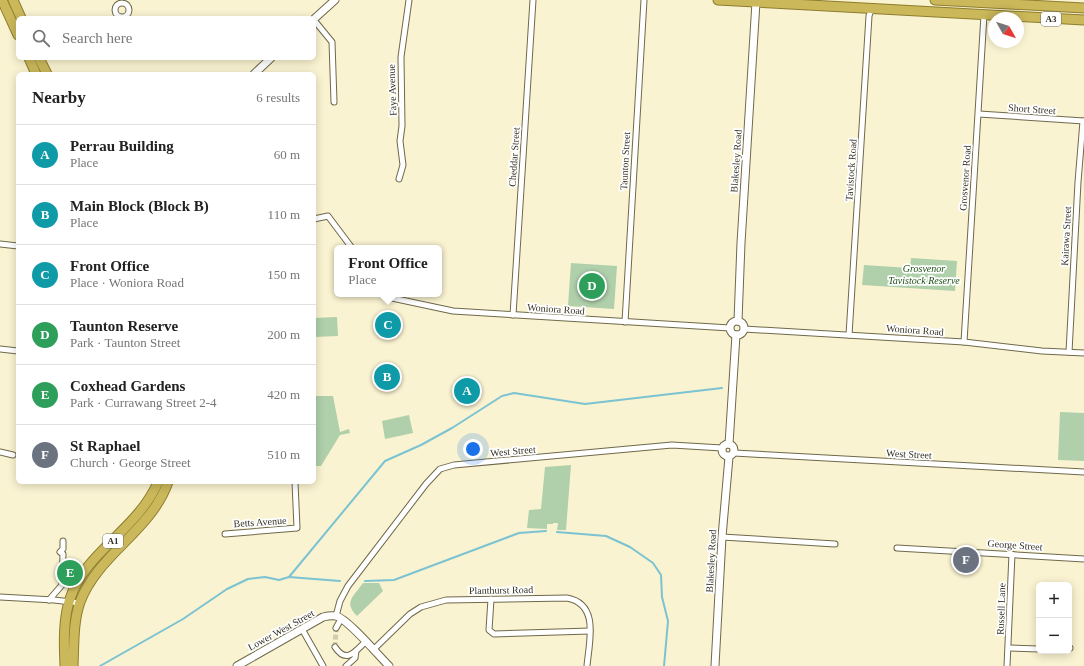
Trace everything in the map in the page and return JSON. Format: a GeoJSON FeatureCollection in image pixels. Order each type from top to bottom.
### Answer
{"type":"FeatureCollection","features":[{"type":"Feature","properties":{"kind":"highway"},"geometry":{"type":"LineString","coordinates":[[2,0],[16,31]]}},
{"type":"Feature","properties":{"kind":"highway"},"geometry":{"type":"LineString","coordinates":[[13,0],[20,16]]}},
{"type":"Feature","properties":{"kind":"highway","name":"A3"},"geometry":{"type":"LineString","coordinates":[[718,0],[872,7],[1084,20]]}},
{"type":"Feature","properties":{"kind":"highway","name":"A3"},"geometry":{"type":"LineString","coordinates":[[935,0],[1084,8]]}},
{"type":"Feature","properties":{"kind":"highway"},"geometry":{"type":"LineString","coordinates":[[29,60],[35,72]]}},
{"type":"Feature","properties":{"kind":"highway"},"geometry":{"type":"LineString","coordinates":[[40,60],[46,72]]}},
{"type":"Feature","properties":{"kind":"highway","name":"A1"},"geometry":{"type":"LineString","coordinates":[[64,666],[69,601],[73,591],[83,575],[99,555],[135,519],[148,501],[157,484]]}},
{"type":"Feature","properties":{"kind":"highway","name":"A1"},"geometry":{"type":"LineString","coordinates":[[73,666],[74,638],[80,604],[92,580],[100,569],[148,518],[162,498],[167,484]]}},
{"type":"Feature","properties":{"kind":"street","name":"Faye Avenue"},"geometry":{"type":"LineString","coordinates":[[399,179],[403,165],[400,142],[402,126],[400,57],[409,0]]}},
{"type":"Feature","properties":{"kind":"street","name":"Cheddar Street"},"geometry":{"type":"LineString","coordinates":[[513,315],[533,0]]}},
{"type":"Feature","properties":{"kind":"street","name":"Taunton Street"},"geometry":{"type":"LineString","coordinates":[[625,322],[644,0]]}},
{"type":"Feature","properties":{"kind":"street"},"geometry":{"type":"LineString","coordinates":[[316,18],[332,1]]}},
{"type":"Feature","properties":{"kind":"street","name":"Blakesley Road"},"geometry":{"type":"LineString","coordinates":[[738,321],[741,243],[756,1]]}},
{"type":"Feature","properties":{"kind":"street","name":"Tavistock Road"},"geometry":{"type":"LineString","coordinates":[[849,335],[869,16],[872,7]]}},
{"type":"Feature","properties":{"kind":"street","name":"Grosvenor Road"},"geometry":{"type":"LineString","coordinates":[[964,342],[984,15]]}},
{"type":"Feature","properties":{"kind":"street"},"geometry":{"type":"LineString","coordinates":[[316,22],[332,42],[334,102]]}},
{"type":"Feature","properties":{"kind":"street"},"geometry":{"type":"LineString","coordinates":[[256,72],[269,60]]}},
{"type":"Feature","properties":{"kind":"street","name":"Short Street"},"geometry":{"type":"LineString","coordinates":[[979,114],[1084,121]]}},
{"type":"Feature","properties":{"kind":"street","name":"Kairawa Street"},"geometry":{"type":"LineString","coordinates":[[1069,352],[1078,182],[1084,121]]}},
{"type":"Feature","properties":{"kind":"street"},"geometry":{"type":"LineString","coordinates":[[1078,182],[1084,182]]}},
{"type":"Feature","properties":{"kind":"street"},"geometry":{"type":"LineString","coordinates":[[316,219],[328,216],[350,245]]}},
{"type":"Feature","properties":{"kind":"street"},"geometry":{"type":"LineString","coordinates":[[0,244],[16,246]]}},
{"type":"Feature","properties":{"kind":"street","name":"Woniora Road"},"geometry":{"type":"LineString","coordinates":[[390,297],[445,310],[730,328]]}},
{"type":"Feature","properties":{"kind":"street"},"geometry":{"type":"LineString","coordinates":[[738,321],[742,323],[744,329],[740,334],[736,335],[730,328],[732,323],[738,321]]}},
{"type":"Feature","properties":{"kind":"street","name":"Woniora Road"},"geometry":{"type":"LineString","coordinates":[[744,329],[964,342],[1084,353]]}},
{"type":"Feature","properties":{"kind":"street"},"geometry":{"type":"LineString","coordinates":[[729,444],[736,335]]}},
{"type":"Feature","properties":{"kind":"street"},"geometry":{"type":"LineString","coordinates":[[0,349],[16,351]]}},
{"type":"Feature","properties":{"kind":"street"},"geometry":{"type":"LineString","coordinates":[[729,444],[734,447],[731,455],[723,454],[722,448],[729,444]]}},
{"type":"Feature","properties":{"kind":"street","name":"West Street"},"geometry":{"type":"LineString","coordinates":[[336,628],[339,617],[340,601],[348,586],[426,484],[440,470],[454,465],[672,445],[722,448]]}},
{"type":"Feature","properties":{"kind":"street"},"geometry":{"type":"LineString","coordinates":[[0,452],[14,455]]}},
{"type":"Feature","properties":{"kind":"street","name":"Blakesley Road"},"geometry":{"type":"LineString","coordinates":[[715,666],[722,537],[731,455]]}},
{"type":"Feature","properties":{"kind":"street","name":"West Street"},"geometry":{"type":"LineString","coordinates":[[731,455],[1084,472]]}},
{"type":"Feature","properties":{"kind":"street","name":"Betts Avenue"},"geometry":{"type":"LineString","coordinates":[[225,534],[297,528],[295,484]]}},
{"type":"Feature","properties":{"kind":"street"},"geometry":{"type":"LineString","coordinates":[[722,537],[836,544]]}},
{"type":"Feature","properties":{"kind":"street"},"geometry":{"type":"LineString","coordinates":[[49,600],[62,585],[63,554],[60,552],[63,549],[63,541]]}},
{"type":"Feature","properties":{"kind":"street","name":"George Street"},"geometry":{"type":"LineString","coordinates":[[896,548],[1084,559]]}},
{"type":"Feature","properties":{"kind":"street","name":"Russell Lane"},"geometry":{"type":"LineString","coordinates":[[1007,666],[1012,554]]}},
{"type":"Feature","properties":{"kind":"street"},"geometry":{"type":"LineString","coordinates":[[0,597],[69,601],[80,604]]}},
{"type":"Feature","properties":{"kind":"street","name":"Planthurst Road"},"geometry":{"type":"LineString","coordinates":[[373,650],[410,614],[422,607],[446,600],[573,599],[582,604],[588,611],[590,621],[588,666]]}},
{"type":"Feature","properties":{"kind":"street"},"geometry":{"type":"LineString","coordinates":[[490,600],[489,630],[494,634],[590,632]]}},
{"type":"Feature","properties":{"kind":"street","name":"Lower West Street"},"geometry":{"type":"LineString","coordinates":[[237,666],[323,617],[339,617]]}},
{"type":"Feature","properties":{"kind":"street"},"geometry":{"type":"LineString","coordinates":[[339,617],[389,666]]}},
{"type":"Feature","properties":{"kind":"street"},"geometry":{"type":"LineString","coordinates":[[302,629],[323,666]]}},
{"type":"Feature","properties":{"kind":"street"},"geometry":{"type":"LineString","coordinates":[[335,647],[338,652],[346,656],[351,656],[365,642]]}},
{"type":"Feature","properties":{"kind":"street"},"geometry":{"type":"LineString","coordinates":[[1009,648],[1036,649]]}},
{"type":"Feature","properties":{"kind":"street"},"geometry":{"type":"LineString","coordinates":[[346,666],[355,658],[356,651]]}},
{"type":"Feature","properties":{"kind":"green space","name":"Grosvenor Tavistock Reserve"},"geometry":{"type":"Polygon","coordinates":[[[911,258],[957,261],[955,291],[862,285],[864,265],[910,268],[911,258]]]}},
{"type":"Feature","properties":{"kind":"green space"},"geometry":{"type":"Polygon","coordinates":[[[571,263],[617,266],[614,309],[568,306],[571,263]]]}},
{"type":"Feature","properties":{"kind":"green space"},"geometry":{"type":"Polygon","coordinates":[[[337,317],[338,336],[316,337],[316,318],[337,317]]]}},
{"type":"Feature","properties":{"kind":"green space"},"geometry":{"type":"Polygon","coordinates":[[[316,396],[333,396],[340,432],[349,429],[350,433],[340,435],[321,466],[316,466],[316,396]]]}},
{"type":"Feature","properties":{"kind":"green space"},"geometry":{"type":"Polygon","coordinates":[[[1060,412],[1084,413],[1084,461],[1058,460],[1060,412]]]}},
{"type":"Feature","properties":{"kind":"green space"},"geometry":{"type":"Polygon","coordinates":[[[409,415],[413,433],[385,439],[382,421],[409,415]]]}},
{"type":"Feature","properties":{"kind":"green space"},"geometry":{"type":"Polygon","coordinates":[[[571,465],[566,530],[557,530],[558,523],[547,524],[547,529],[527,528],[529,510],[541,509],[545,467],[571,465]]]}},
{"type":"Feature","properties":{"kind":"green space"},"geometry":{"type":"Polygon","coordinates":[[[363,583],[379,583],[383,591],[357,616],[350,603],[353,595],[363,583]]]}},
{"type":"Feature","properties":{"kind":"waterway"},"geometry":{"type":"LineString","coordinates":[[289,577],[385,461],[421,445],[452,428],[502,396],[514,393],[585,404],[722,388]]}},
{"type":"Feature","properties":{"kind":"waterway"},"geometry":{"type":"LineString","coordinates":[[365,581],[394,580],[519,533],[546,531]]}},
{"type":"Feature","properties":{"kind":"waterway"},"geometry":{"type":"LineString","coordinates":[[557,532],[606,536],[630,547],[653,563],[661,575],[662,597],[668,621],[664,666]]}},
{"type":"Feature","properties":{"kind":"waterway"},"geometry":{"type":"LineString","coordinates":[[100,666],[183,619],[227,589],[248,579],[265,577],[279,580],[289,577],[340,581]]}},
{"type":"Feature","properties":{"kind":"tunnel"},"geometry":{"type":"LineString","coordinates":[[335,647],[336,628]]}},
{"type":"Feature","properties":{"kind":"place","name":"Taunton Reserve"},"geometry":{"type":"Point","coordinates":[592,286]}},
{"type":"Feature","properties":{"kind":"place","name":"Front Office"},"geometry":{"type":"Point","coordinates":[388,325]}},
{"type":"Feature","properties":{"kind":"place","name":"Main Block (Block B)"},"geometry":{"type":"Point","coordinates":[387,377]}},
{"type":"Feature","properties":{"kind":"place","name":"Perrau Building"},"geometry":{"type":"Point","coordinates":[467,391]}},
{"type":"Feature","properties":{"kind":"place","name":"St Raphael"},"geometry":{"type":"Point","coordinates":[966,560]}},
{"type":"Feature","properties":{"kind":"place","name":"Coxhead Gardens"},"geometry":{"type":"Point","coordinates":[70,573]}}]}
